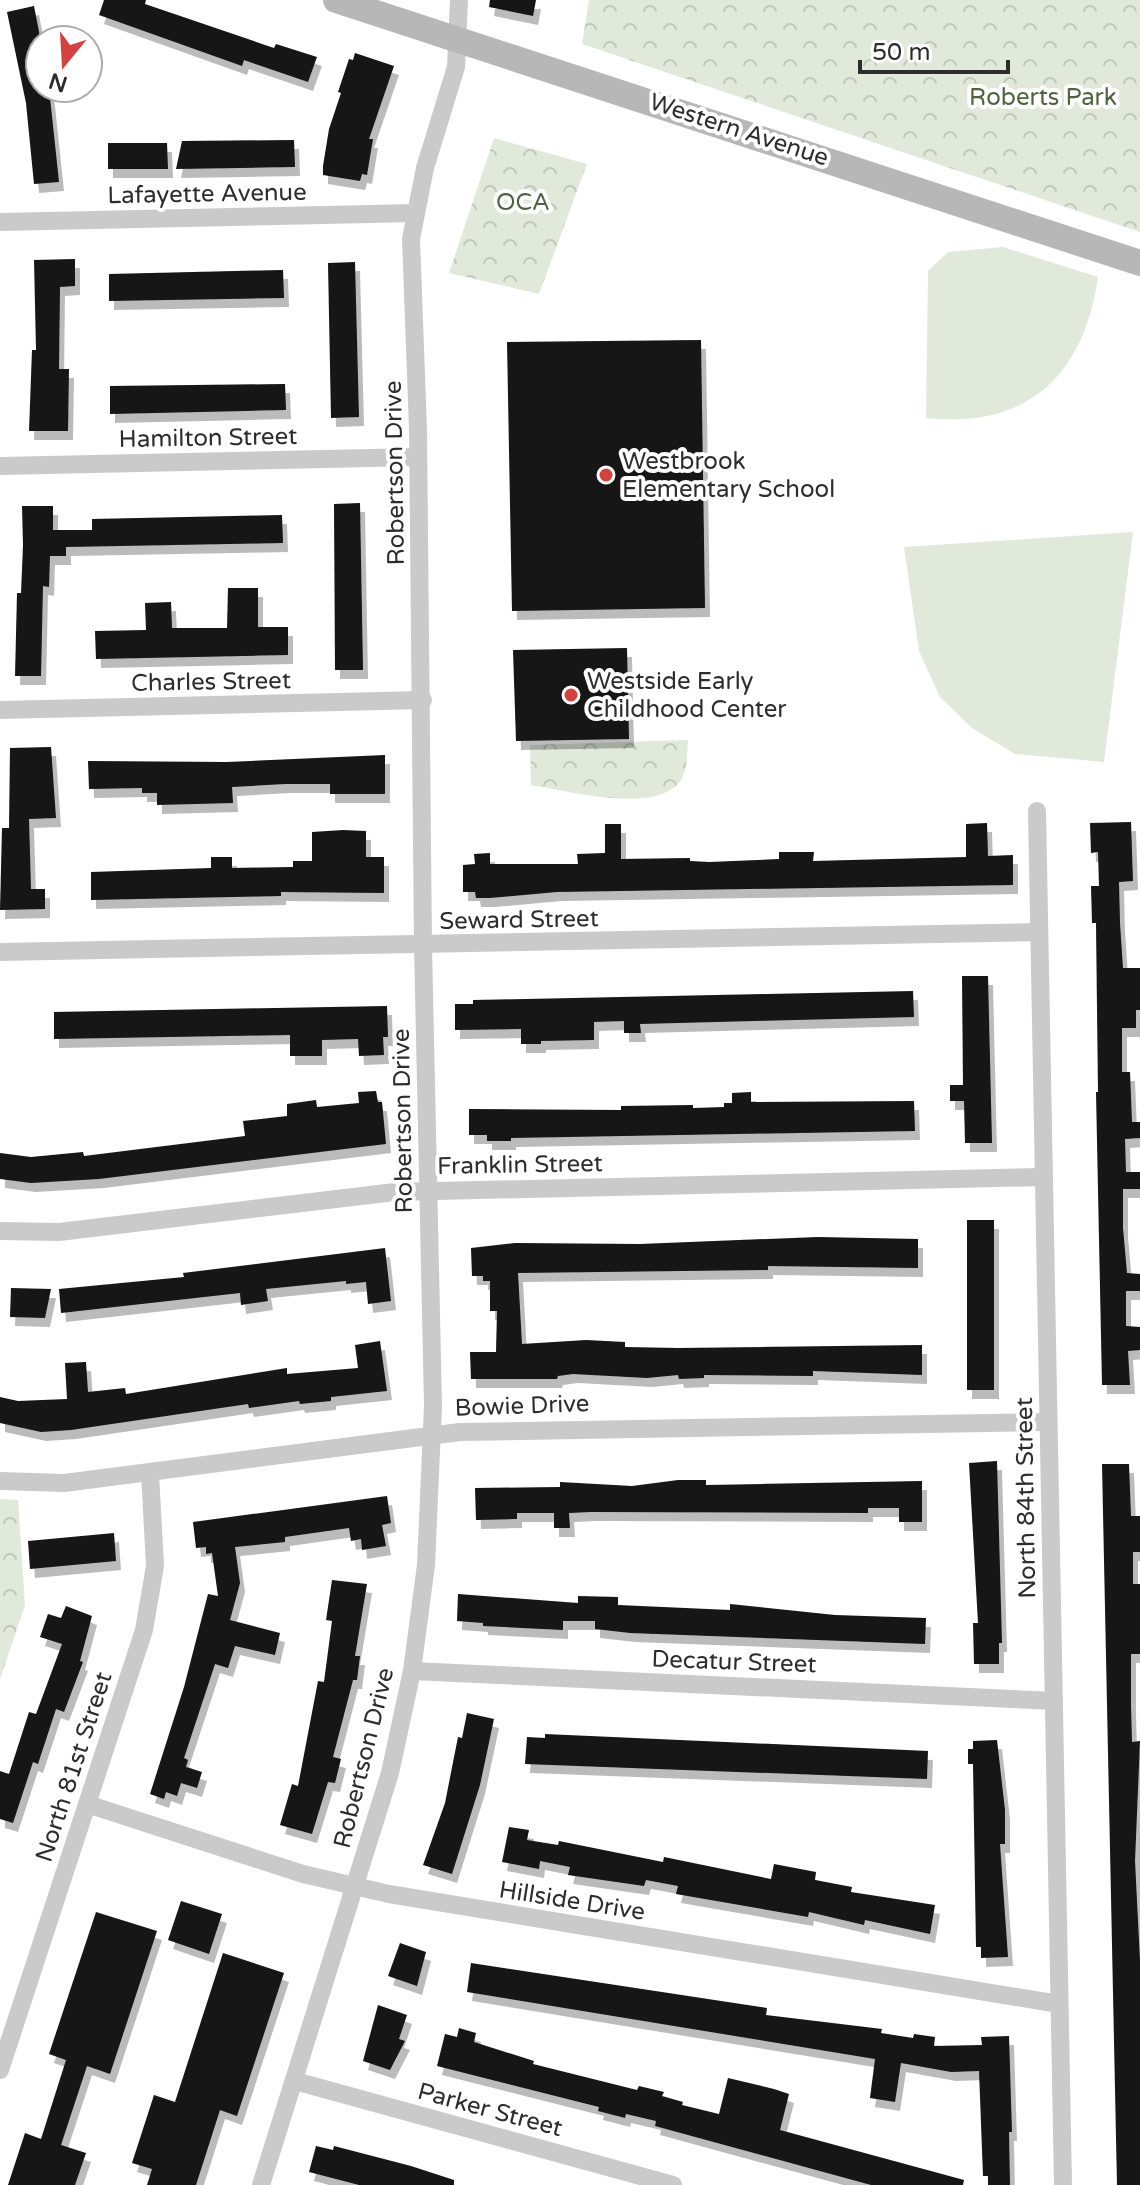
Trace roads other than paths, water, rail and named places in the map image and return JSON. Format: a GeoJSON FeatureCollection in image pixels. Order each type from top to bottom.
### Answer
{"type":"FeatureCollection","features":[{"type":"Feature","properties":{"kind":"street","name":"Western Avenue"},"geometry":{"type":"LineString","coordinates":[[336,0],[1140,263]]}},
{"type":"Feature","properties":{"kind":"street","name":"Robertson Drive"},"geometry":{"type":"LineString","coordinates":[[261,2185],[390,1773],[412,1671],[426,1565],[433,1435],[423,946],[423,700],[416,303],[411,277],[416,213],[425,168],[456,67],[459,0]]}},
{"type":"Feature","properties":{"kind":"street","name":"Lafayette Avenue"},"geometry":{"type":"LineString","coordinates":[[0,222],[416,213]]}},
{"type":"Feature","properties":{"kind":"street","name":"Hamilton Street"},"geometry":{"type":"LineString","coordinates":[[0,466],[418,457]]}},
{"type":"Feature","properties":{"kind":"street","name":"Charles Street"},"geometry":{"type":"LineString","coordinates":[[0,710],[423,700]]}},
{"type":"Feature","properties":{"kind":"street","name":"North 84th Street"},"geometry":{"type":"LineString","coordinates":[[1037,811],[1063,2185]]}},
{"type":"Feature","properties":{"kind":"street","name":"Seward Street"},"geometry":{"type":"LineString","coordinates":[[0,952],[1039,932]]}},
{"type":"Feature","properties":{"kind":"street","name":"Franklin Street"},"geometry":{"type":"LineString","coordinates":[[0,1231],[59,1232],[429,1191],[1043,1177]]}},
{"type":"Feature","properties":{"kind":"street","name":"Bowie Drive"},"geometry":{"type":"LineString","coordinates":[[0,1481],[41,1484],[150,1473],[433,1435],[581,1427],[1048,1422]]}},
{"type":"Feature","properties":{"kind":"street","name":"North 81st Street"},"geometry":{"type":"LineString","coordinates":[[0,2070],[140,1647],[149,1610],[155,1548],[150,1473]]}},
{"type":"Feature","properties":{"kind":"street","name":"Decatur Street"},"geometry":{"type":"LineString","coordinates":[[412,1671],[1054,1701]]}},
{"type":"Feature","properties":{"kind":"street","name":"Hillside Drive"},"geometry":{"type":"LineString","coordinates":[[87,1804],[356,1888],[1059,2004]]}},
{"type":"Feature","properties":{"kind":"street","name":"Parker Street"},"geometry":{"type":"LineString","coordinates":[[295,2081],[673,2185]]}},
{"type":"Feature","properties":{"kind":"place","name":"Westbrook Elementary School"},"geometry":{"type":"Point","coordinates":[606,475]}},
{"type":"Feature","properties":{"kind":"place","name":"Westside Early Childhood Center"},"geometry":{"type":"Point","coordinates":[571,695]}},
{"type":"Feature","properties":{"kind":"park label","name":"Roberts Park"},"geometry":{"type":"Point","coordinates":[1043,97]}},
{"type":"Feature","properties":{"kind":"park label","name":"OCA"},"geometry":{"type":"Point","coordinates":[523,202]}}]}
